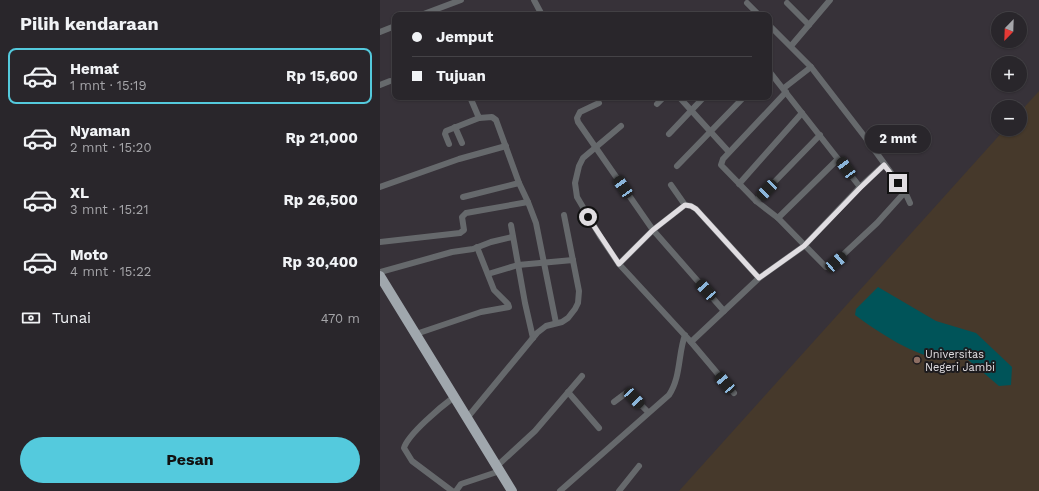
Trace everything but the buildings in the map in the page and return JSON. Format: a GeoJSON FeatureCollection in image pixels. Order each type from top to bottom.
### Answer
{"type":"FeatureCollection","features":[{"type":"Feature","properties":{"kind":"highway"},"geometry":{"type":"LineString","coordinates":[[380,276],[512,491]]}},
{"type":"Feature","properties":{"kind":"street"},"geometry":{"type":"LineString","coordinates":[[430,12],[461,0]]}},
{"type":"Feature","properties":{"kind":"street"},"geometry":{"type":"LineString","coordinates":[[534,0],[540,12]]}},
{"type":"Feature","properties":{"kind":"street"},"geometry":{"type":"LineString","coordinates":[[792,46],[827,1]]}},
{"type":"Feature","properties":{"kind":"street"},"geometry":{"type":"LineString","coordinates":[[747,3],[756,12]]}},
{"type":"Feature","properties":{"kind":"street"},"geometry":{"type":"LineString","coordinates":[[787,3],[809,25]]}},
{"type":"Feature","properties":{"kind":"street"},"geometry":{"type":"LineString","coordinates":[[380,32],[392,27]]}},
{"type":"Feature","properties":{"kind":"street"},"geometry":{"type":"LineString","coordinates":[[772,28],[792,46],[811,67],[865,137],[905,192],[910,203]]}},
{"type":"Feature","properties":{"kind":"street"},"geometry":{"type":"LineString","coordinates":[[811,67],[785,90],[722,160],[721,165],[756,201],[778,218],[824,265],[830,267],[856,244],[905,192]]}},
{"type":"Feature","properties":{"kind":"street"},"geometry":{"type":"LineString","coordinates":[[772,75],[860,188]]}},
{"type":"Feature","properties":{"kind":"street"},"geometry":{"type":"LineString","coordinates":[[380,85],[390,81]]}},
{"type":"Feature","properties":{"kind":"street"},"geometry":{"type":"LineString","coordinates":[[471,100],[480,118]]}},
{"type":"Feature","properties":{"kind":"street"},"geometry":{"type":"LineString","coordinates":[[657,104],[661,100]]}},
{"type":"Feature","properties":{"kind":"street"},"geometry":{"type":"LineString","coordinates":[[683,100],[729,152]]}},
{"type":"Feature","properties":{"kind":"street"},"geometry":{"type":"LineString","coordinates":[[669,134],[701,100]]}},
{"type":"Feature","properties":{"kind":"street"},"geometry":{"type":"LineString","coordinates":[[678,166],[741,100]]}},
{"type":"Feature","properties":{"kind":"street"},"geometry":{"type":"LineString","coordinates":[[599,103],[580,112],[577,118],[580,125],[653,230],[724,311]]}},
{"type":"Feature","properties":{"kind":"street"},"geometry":{"type":"LineString","coordinates":[[739,184],[802,113]]}},
{"type":"Feature","properties":{"kind":"street"},"geometry":{"type":"LineString","coordinates":[[449,144],[445,133],[455,127],[480,118],[495,118],[519,183],[536,223],[556,323]]}},
{"type":"Feature","properties":{"kind":"street"},"geometry":{"type":"LineString","coordinates":[[621,126],[581,162],[575,188],[582,206],[619,264],[685,335],[734,393]]}},
{"type":"Feature","properties":{"kind":"street"},"geometry":{"type":"LineString","coordinates":[[455,127],[462,143]]}},
{"type":"Feature","properties":{"kind":"street"},"geometry":{"type":"LineString","coordinates":[[756,201],[820,136]]}},
{"type":"Feature","properties":{"kind":"street"},"geometry":{"type":"LineString","coordinates":[[380,187],[459,159],[506,146]]}},
{"type":"Feature","properties":{"kind":"street"},"geometry":{"type":"LineString","coordinates":[[778,218],[838,159]]}},
{"type":"Feature","properties":{"kind":"street"},"geometry":{"type":"LineString","coordinates":[[691,342],[759,278],[804,246],[884,165]]}},
{"type":"Feature","properties":{"kind":"street"},"geometry":{"type":"LineString","coordinates":[[463,197],[519,183]]}},
{"type":"Feature","properties":{"kind":"street"},"geometry":{"type":"LineString","coordinates":[[671,185],[685,205],[696,209],[759,278]]}},
{"type":"Feature","properties":{"kind":"street"},"geometry":{"type":"LineString","coordinates":[[380,242],[460,233],[464,229],[462,216],[466,213],[528,202]]}},
{"type":"Feature","properties":{"kind":"street"},"geometry":{"type":"LineString","coordinates":[[619,264],[653,230],[685,205]]}},
{"type":"Feature","properties":{"kind":"street"},"geometry":{"type":"LineString","coordinates":[[467,418],[497,384],[533,338],[546,326],[562,322],[568,318],[575,310],[579,301],[564,215]]}},
{"type":"Feature","properties":{"kind":"street"},"geometry":{"type":"LineString","coordinates":[[511,226],[533,338]]}},
{"type":"Feature","properties":{"kind":"street"},"geometry":{"type":"LineString","coordinates":[[380,272],[512,237]]}},
{"type":"Feature","properties":{"kind":"street"},"geometry":{"type":"LineString","coordinates":[[416,334],[481,312],[509,307],[508,304],[494,290],[477,247]]}},
{"type":"Feature","properties":{"kind":"street"},"geometry":{"type":"LineString","coordinates":[[488,274],[518,265],[573,260]]}},
{"type":"Feature","properties":{"kind":"street"},"geometry":{"type":"LineString","coordinates":[[560,491],[669,395],[673,390],[678,370],[680,348],[685,335]]}},
{"type":"Feature","properties":{"kind":"street"},"geometry":{"type":"LineString","coordinates":[[456,491],[461,484],[498,468],[535,431],[582,376]]}},
{"type":"Feature","properties":{"kind":"street"},"geometry":{"type":"LineString","coordinates":[[568,392],[599,428]]}},
{"type":"Feature","properties":{"kind":"street"},"geometry":{"type":"LineString","coordinates":[[614,402],[628,393],[648,412]]}},
{"type":"Feature","properties":{"kind":"street"},"geometry":{"type":"LineString","coordinates":[[452,491],[412,461],[404,448],[408,439],[454,397]]}},
{"type":"Feature","properties":{"kind":"street"},"geometry":{"type":"LineString","coordinates":[[620,491],[639,466]]}},
{"type":"Feature","properties":{"kind":"shaded area","name":"Universitas Negeri Jambi"},"geometry":{"type":"Polygon","coordinates":[[[1039,91],[1039,491],[679,491],[999,136],[1027,136],[1027,104],[1039,91]]]}},
{"type":"Feature","properties":{"kind":"water"},"geometry":{"type":"Polygon","coordinates":[[[878,287],[936,321],[976,333],[1012,367],[1011,385],[999,386],[966,358],[947,359],[933,357],[909,349],[897,343],[855,315],[856,309],[878,287]]]}},
{"type":"Feature","properties":{"kind":"place","name":"Universitas Negeri Jambi"},"geometry":{"type":"Point","coordinates":[917,360]}},
{"type":"Feature","properties":{"kind":"route"},"geometry":{"type":"LineString","coordinates":[[588,217],[619,264],[653,230],[685,205],[691,206],[710,222],[759,278],[804,246],[884,165],[898,183]]}}]}
